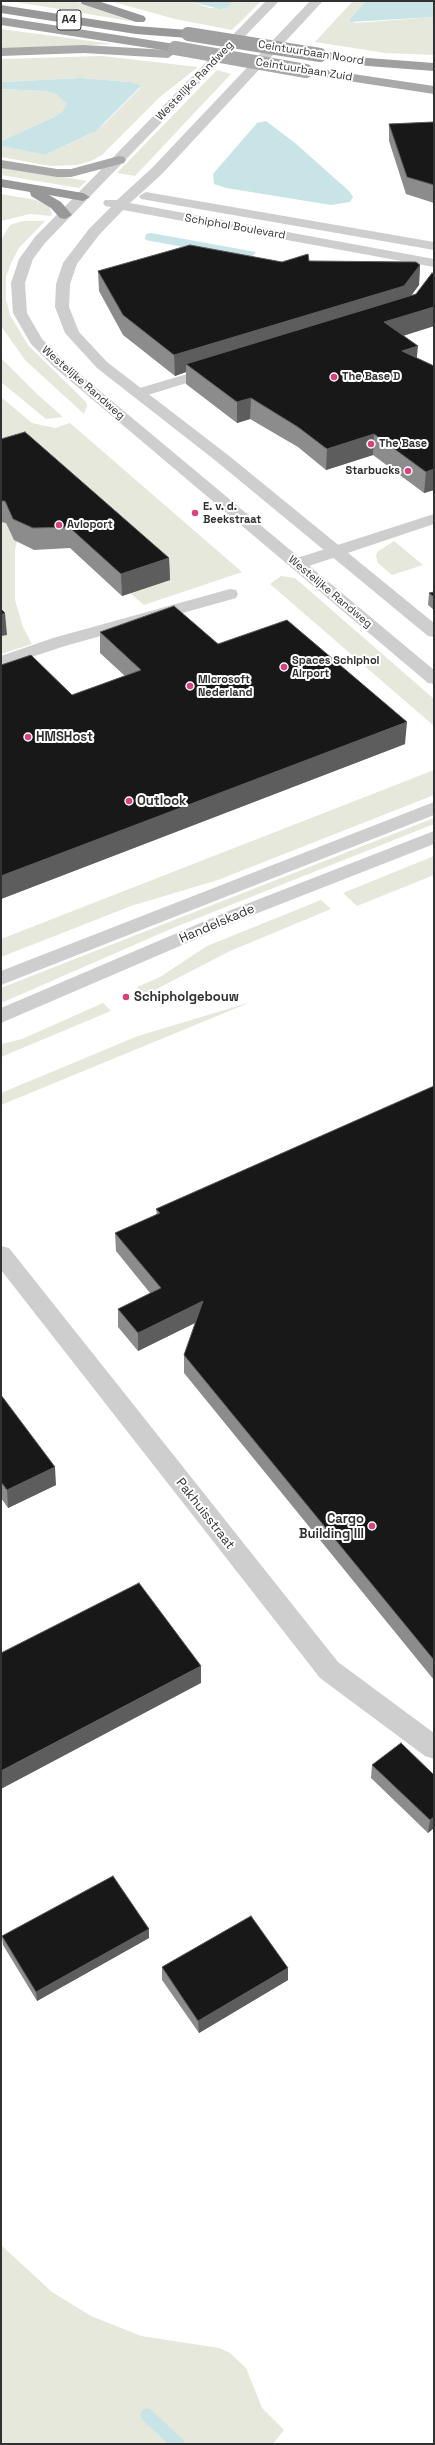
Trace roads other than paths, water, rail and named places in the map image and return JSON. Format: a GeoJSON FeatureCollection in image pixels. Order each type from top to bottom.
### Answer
{"type":"FeatureCollection","features":[{"type":"Feature","properties":{"kind":"highway","name":"A4"},"geometry":{"type":"LineString","coordinates":[[86,1],[188,34]]}},
{"type":"Feature","properties":{"kind":"highway","name":"A4"},"geometry":{"type":"LineString","coordinates":[[1,9],[136,30],[188,34]]}},
{"type":"Feature","properties":{"kind":"highway","name":"A4"},"geometry":{"type":"LineString","coordinates":[[1,21],[171,51]]}},
{"type":"Feature","properties":{"kind":"highway","name":"Ceintuurbaan Noord"},"geometry":{"type":"LineString","coordinates":[[188,34],[368,62],[434,67]]}},
{"type":"Feature","properties":{"kind":"highway"},"geometry":{"type":"LineString","coordinates":[[1,183],[83,197]]}},
{"type":"Feature","properties":{"kind":"highway"},"geometry":{"type":"LineString","coordinates":[[26,187],[50,200],[65,214]]}},
{"type":"Feature","properties":{"kind":"main road","name":"Ceintuurbaan Zuid"},"geometry":{"type":"LineString","coordinates":[[1,52],[84,49],[171,51],[242,60],[434,90]]}},
{"type":"Feature","properties":{"kind":"main road"},"geometry":{"type":"LineString","coordinates":[[1,164],[57,173],[81,172],[119,160]]}},
{"type":"Feature","properties":{"kind":"street","name":"Westelijke Randweg"},"geometry":{"type":"LineString","coordinates":[[272,1],[40,240],[26,259],[18,283],[20,313],[36,341],[59,364],[434,679]]}},
{"type":"Feature","properties":{"kind":"street","name":"Westelijke Randweg"},"geometry":{"type":"LineString","coordinates":[[317,1],[157,171],[120,205],[70,263],[63,284],[62,307],[72,333],[102,365],[434,632]]}},
{"type":"Feature","properties":{"kind":"street"},"geometry":{"type":"LineString","coordinates":[[157,171],[170,184],[195,203]]}},
{"type":"Feature","properties":{"kind":"street"},"geometry":{"type":"LineString","coordinates":[[83,197],[131,194]]}},
{"type":"Feature","properties":{"kind":"street","name":"Schiphol Boulevard"},"geometry":{"type":"LineString","coordinates":[[131,194],[195,203],[434,246]]}},
{"type":"Feature","properties":{"kind":"street","name":"Schiphol Boulevard"},"geometry":{"type":"LineString","coordinates":[[83,197],[162,214],[434,263]]}},
{"type":"Feature","properties":{"kind":"street"},"geometry":{"type":"LineString","coordinates":[[103,224],[128,217],[162,214]]}},
{"type":"Feature","properties":{"kind":"street"},"geometry":{"type":"LineString","coordinates":[[138,393],[228,366]]}},
{"type":"Feature","properties":{"kind":"street"},"geometry":{"type":"LineString","coordinates":[[297,564],[434,519]]}},
{"type":"Feature","properties":{"kind":"street"},"geometry":{"type":"LineString","coordinates":[[1,662],[59,642],[230,594]]}},
{"type":"Feature","properties":{"kind":"street"},"geometry":{"type":"LineString","coordinates":[[1,978],[434,808]]}},
{"type":"Feature","properties":{"kind":"street","name":"Handelskade"},"geometry":{"type":"LineString","coordinates":[[1,1016],[238,914],[434,837]]}},
{"type":"Feature","properties":{"kind":"street","name":"Pakhuisstraat"},"geometry":{"type":"LineString","coordinates":[[1,1254],[329,1670],[434,1748]]}},
{"type":"Feature","properties":{"kind":"water"},"geometry":{"type":"Polygon","coordinates":[[[188,1],[233,1],[228,7],[220,9],[188,1]]]}},
{"type":"Feature","properties":{"kind":"water"},"geometry":{"type":"Polygon","coordinates":[[[366,1],[434,1],[434,17],[351,22],[349,20],[366,1]]]}},
{"type":"Feature","properties":{"kind":"water"},"geometry":{"type":"Polygon","coordinates":[[[80,78],[131,82],[141,86],[96,131],[45,155],[1,146],[1,141],[54,117],[62,112],[67,104],[56,94],[45,91],[1,89],[1,82],[80,78]]]}},
{"type":"Feature","properties":{"kind":"water"},"geometry":{"type":"Polygon","coordinates":[[[266,121],[295,143],[349,191],[353,197],[350,202],[331,205],[226,188],[214,184],[213,174],[257,123],[266,121]]]}},
{"type":"Feature","properties":{"kind":"water"},"geometry":{"type":"Polygon","coordinates":[[[151,233],[256,252],[250,259],[145,240],[146,234],[151,233]]]}},
{"type":"Feature","properties":{"kind":"waterway"},"geometry":{"type":"LineString","coordinates":[[147,2415],[178,2444]]}},
{"type":"Feature","properties":{"kind":"place","name":"The Base D"},"geometry":{"type":"Point","coordinates":[334,377]}},
{"type":"Feature","properties":{"kind":"place","name":"The Base"},"geometry":{"type":"Point","coordinates":[371,444]}},
{"type":"Feature","properties":{"kind":"place","name":"Starbucks"},"geometry":{"type":"Point","coordinates":[408,471]}},
{"type":"Feature","properties":{"kind":"place","name":"E. v. d. Beekstraat"},"geometry":{"type":"Point","coordinates":[195,513]}},
{"type":"Feature","properties":{"kind":"place","name":"Avioport"},"geometry":{"type":"Point","coordinates":[59,525]}},
{"type":"Feature","properties":{"kind":"place","name":"Spaces Schiphol Airport"},"geometry":{"type":"Point","coordinates":[284,667]}},
{"type":"Feature","properties":{"kind":"place","name":"Microsoft Nederland"},"geometry":{"type":"Point","coordinates":[190,686]}},
{"type":"Feature","properties":{"kind":"place","name":"HMSHost"},"geometry":{"type":"Point","coordinates":[28,737]}},
{"type":"Feature","properties":{"kind":"place","name":"Outlook"},"geometry":{"type":"Point","coordinates":[129,801]}},
{"type":"Feature","properties":{"kind":"place","name":"Schipholgebouw"},"geometry":{"type":"Point","coordinates":[126,997]}},
{"type":"Feature","properties":{"kind":"place","name":"Cargo Building III"},"geometry":{"type":"Point","coordinates":[372,1526]}}]}
